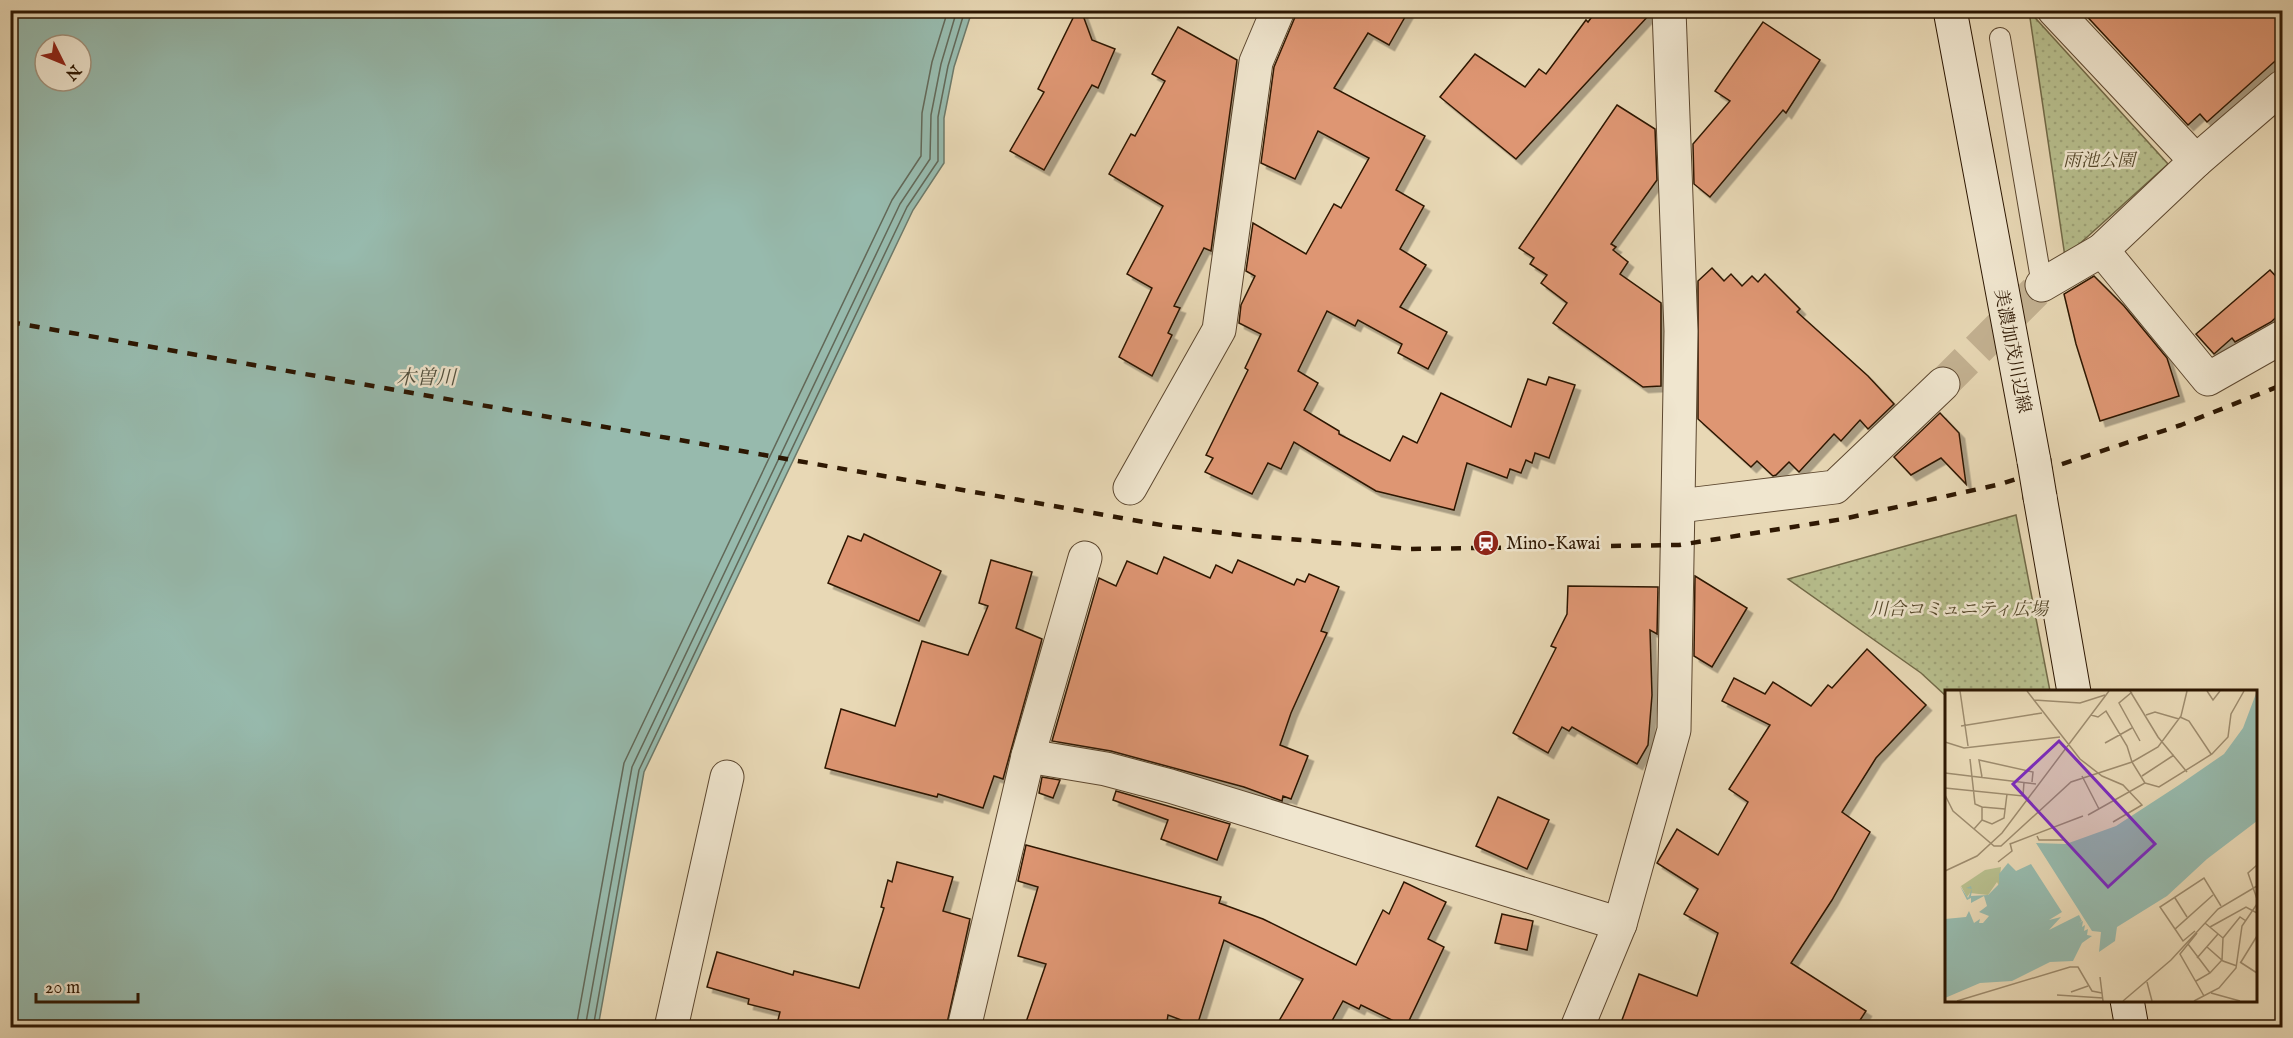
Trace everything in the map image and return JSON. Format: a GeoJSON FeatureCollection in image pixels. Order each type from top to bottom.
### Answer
{"type":"FeatureCollection","features":[{"type":"Feature","properties":{"kind":"street"},"geometry":{"type":"LineString","coordinates":[[1131,488],[1219,330],[1256,62],[1278,10]]}},
{"type":"Feature","properties":{"kind":"street"},"geometry":{"type":"LineString","coordinates":[[1577,1028],[1620,924],[1674,730],[1681,331],[1669,10]]}},
{"type":"Feature","properties":{"kind":"street","name":"美濃加茂川辺線"},"geometry":{"type":"LineString","coordinates":[[1950,10],[2034,461],[2074,690]]}},
{"type":"Feature","properties":{"kind":"street"},"geometry":{"type":"LineString","coordinates":[[2054,10],[2196,161]]}},
{"type":"Feature","properties":{"kind":"street"},"geometry":{"type":"LineString","coordinates":[[2042,285],[2102,250],[2196,161],[2283,87]]}},
{"type":"Feature","properties":{"kind":"street"},"geometry":{"type":"LineString","coordinates":[[2102,250],[2208,379],[2283,338]]}},
{"type":"Feature","properties":{"kind":"street"},"geometry":{"type":"LineString","coordinates":[[1679,506],[1835,487],[1943,384]]}},
{"type":"Feature","properties":{"kind":"street"},"geometry":{"type":"LineString","coordinates":[[964,1028],[1028,756],[1084,558]]}},
{"type":"Feature","properties":{"kind":"street"},"geometry":{"type":"LineString","coordinates":[[1028,756],[1106,769],[1170,786],[1620,924]]}},
{"type":"Feature","properties":{"kind":"street"},"geometry":{"type":"LineString","coordinates":[[671,1028],[727,777]]}},
{"type":"Feature","properties":{"kind":"street"},"geometry":{"type":"LineString","coordinates":[[2127,1002],[2132,1028]]}},
{"type":"Feature","properties":{"kind":"lane"},"geometry":{"type":"LineString","coordinates":[[2000,38],[2042,285]]}},
{"type":"Feature","properties":{"kind":"green space","name":"雨池公園"},"geometry":{"type":"Polygon","coordinates":[[[2029,11],[2168,164],[2065,257],[2029,11]]]}},
{"type":"Feature","properties":{"kind":"green space","name":"川合コミュニティ広場"},"geometry":{"type":"Polygon","coordinates":[[[2016,515],[2050,690],[1945,690],[1945,695],[1921,673],[1788,579],[2016,515]]]}},
{"type":"Feature","properties":{"kind":"water","name":"木曽川"},"geometry":{"type":"Polygon","coordinates":[[[10,11],[972,11],[954,67],[944,118],[944,163],[913,210],[644,772],[598,1027],[11,1027],[10,11]]]}},
{"type":"Feature","properties":{"kind":"building"},"geometry":{"type":"Polygon","coordinates":[[[1077,10],[1081,10],[1092,40],[1115,49],[1098,88],[1092,85],[1044,170],[1010,151],[1044,92],[1038,89],[1077,10]]]}},
{"type":"Feature","properties":{"kind":"building"},"geometry":{"type":"Polygon","coordinates":[[[1298,10],[1409,10],[1389,45],[1368,33],[1334,88],[1425,136],[1396,190],[1424,206],[1400,249],[1426,265],[1400,307],[1447,332],[1428,369],[1398,353],[1402,344],[1358,320],[1355,326],[1327,311],[1298,371],[1318,383],[1304,410],[1339,431],[1339,434],[1390,461],[1403,436],[1417,443],[1441,393],[1511,427],[1528,379],[1546,385],[1549,377],[1575,385],[1549,458],[1535,453],[1532,463],[1526,460],[1521,473],[1510,469],[1507,478],[1467,463],[1454,510],[1376,491],[1294,442],[1281,469],[1268,463],[1252,494],[1205,472],[1213,458],[1206,455],[1248,370],[1245,368],[1261,334],[1239,323],[1241,305],[1255,276],[1246,271],[1253,223],[1306,254],[1334,204],[1341,208],[1369,158],[1318,131],[1295,179],[1261,163],[1274,67],[1298,10]]]}},
{"type":"Feature","properties":{"kind":"building"},"geometry":{"type":"Polygon","coordinates":[[[1597,10],[1650,10],[1650,14],[1516,159],[1440,97],[1475,54],[1525,87],[1539,69],[1546,74],[1586,20],[1588,22],[1597,10]]]}},
{"type":"Feature","properties":{"kind":"building"},"geometry":{"type":"Polygon","coordinates":[[[2081,10],[2283,10],[2283,54],[2207,122],[2200,114],[2188,125],[2081,10]]]}},
{"type":"Feature","properties":{"kind":"building"},"geometry":{"type":"Polygon","coordinates":[[[1763,22],[1820,60],[1786,113],[1783,110],[1710,197],[1694,184],[1693,144],[1730,101],[1715,91],[1763,22]]]}},
{"type":"Feature","properties":{"kind":"building"},"geometry":{"type":"Polygon","coordinates":[[[1178,27],[1237,60],[1211,251],[1204,248],[1174,306],[1180,308],[1168,333],[1172,335],[1152,376],[1119,357],[1152,288],[1127,274],[1163,206],[1109,174],[1131,134],[1135,136],[1165,81],[1152,74],[1178,27]]]}},
{"type":"Feature","properties":{"kind":"building"},"geometry":{"type":"Polygon","coordinates":[[[1617,105],[1655,129],[1657,180],[1611,244],[1616,247],[1613,250],[1628,262],[1620,274],[1661,303],[1661,386],[1643,387],[1553,323],[1567,303],[1541,283],[1547,275],[1530,264],[1534,258],[1519,248],[1617,105]]]}},
{"type":"Feature","properties":{"kind":"building"},"geometry":{"type":"Polygon","coordinates":[[[1712,268],[1724,281],[1731,274],[1742,286],[1752,276],[1758,282],[1765,274],[1800,309],[1797,312],[1868,376],[1894,404],[1868,429],[1860,420],[1841,441],[1834,434],[1799,472],[1789,462],[1773,476],[1757,461],[1751,467],[1698,419],[1698,281],[1712,268]]]}},
{"type":"Feature","properties":{"kind":"building"},"geometry":{"type":"Polygon","coordinates":[[[2270,270],[2283,284],[2283,311],[2271,322],[2235,342],[2232,338],[2214,354],[2196,334],[2270,270]]]}},
{"type":"Feature","properties":{"kind":"building"},"geometry":{"type":"Polygon","coordinates":[[[2094,276],[2124,306],[2167,358],[2179,396],[2100,421],[2076,344],[2064,294],[2094,276]]]}},
{"type":"Feature","properties":{"kind":"building"},"geometry":{"type":"Polygon","coordinates":[[[1940,413],[1959,433],[1966,484],[1941,458],[1911,475],[1894,457],[1940,413]]]}},
{"type":"Feature","properties":{"kind":"building"},"geometry":{"type":"Polygon","coordinates":[[[864,534],[941,571],[919,621],[828,583],[848,536],[861,541],[864,534]]]}},
{"type":"Feature","properties":{"kind":"building"},"geometry":{"type":"Polygon","coordinates":[[[1164,557],[1210,578],[1216,565],[1232,573],[1238,560],[1294,585],[1297,579],[1305,582],[1309,574],[1339,587],[1321,631],[1327,633],[1291,713],[1280,745],[1308,756],[1291,799],[1283,796],[1282,801],[1244,787],[1111,751],[1052,741],[1099,578],[1116,586],[1127,561],[1157,574],[1164,557]]]}},
{"type":"Feature","properties":{"kind":"building"},"geometry":{"type":"Polygon","coordinates":[[[991,560],[1032,572],[1016,628],[1042,639],[1003,779],[994,776],[983,808],[938,794],[937,797],[825,768],[841,709],[895,726],[922,641],[968,655],[988,606],[979,603],[991,560]]]}},
{"type":"Feature","properties":{"kind":"building"},"geometry":{"type":"Polygon","coordinates":[[[1695,576],[1747,608],[1712,667],[1694,656],[1695,576]]]}},
{"type":"Feature","properties":{"kind":"building"},"geometry":{"type":"Polygon","coordinates":[[[1568,586],[1658,587],[1657,634],[1650,630],[1652,695],[1648,745],[1637,764],[1572,727],[1569,731],[1562,727],[1548,753],[1513,733],[1556,648],[1551,646],[1567,614],[1568,586]]]}},
{"type":"Feature","properties":{"kind":"building"},"geometry":{"type":"Polygon","coordinates":[[[1867,649],[1926,705],[1876,758],[1842,812],[1870,832],[1832,900],[1791,963],[1866,1011],[1855,1028],[1619,1028],[1639,974],[1697,996],[1718,933],[1684,914],[1698,889],[1657,863],[1677,829],[1718,855],[1748,802],[1729,789],[1770,725],[1722,701],[1734,678],[1765,694],[1773,682],[1811,706],[1828,685],[1832,688],[1867,649]]]}},
{"type":"Feature","properties":{"kind":"building"},"geometry":{"type":"Polygon","coordinates":[[[1042,777],[1060,780],[1053,798],[1039,793],[1042,777]]]}},
{"type":"Feature","properties":{"kind":"building"},"geometry":{"type":"Polygon","coordinates":[[[1116,791],[1230,824],[1217,860],[1161,839],[1168,820],[1113,800],[1116,791]]]}},
{"type":"Feature","properties":{"kind":"building"},"geometry":{"type":"Polygon","coordinates":[[[1498,797],[1549,820],[1527,869],[1476,846],[1498,797]]]}},
{"type":"Feature","properties":{"kind":"building"},"geometry":{"type":"Polygon","coordinates":[[[1026,845],[1221,897],[1219,903],[1263,919],[1356,965],[1383,910],[1389,914],[1404,882],[1446,902],[1428,939],[1444,947],[1406,1027],[1361,1005],[1359,1009],[1343,1001],[1328,1028],[1275,1028],[1303,979],[1224,940],[1197,1026],[1168,1015],[1166,1028],[1024,1028],[1046,964],[1018,956],[1038,887],[1018,881],[1026,845]]]}},
{"type":"Feature","properties":{"kind":"building"},"geometry":{"type":"Polygon","coordinates":[[[897,862],[953,877],[943,911],[970,919],[946,1028],[776,1028],[780,1012],[748,1004],[749,999],[707,987],[717,952],[793,975],[794,971],[859,988],[884,908],[881,907],[888,880],[892,882],[897,862]]]}},
{"type":"Feature","properties":{"kind":"building"},"geometry":{"type":"Polygon","coordinates":[[[1502,914],[1533,921],[1527,950],[1495,943],[1502,914]]]}},
{"type":"Feature","properties":{"kind":"tunnel"},"geometry":{"type":"LineString","coordinates":[[1943,384],[2042,285]]}},
{"type":"Feature","properties":{"kind":"railway"},"geometry":{"type":"LineString","coordinates":[[10,322],[1167,526],[1241,535],[1410,549],[1679,545],[1843,519],[2001,484],[2181,425],[2282,385]]}},
{"type":"Feature","properties":{"kind":"place","name":"Mino-Kawai"},"geometry":{"type":"Point","coordinates":[1486,543]}}]}
